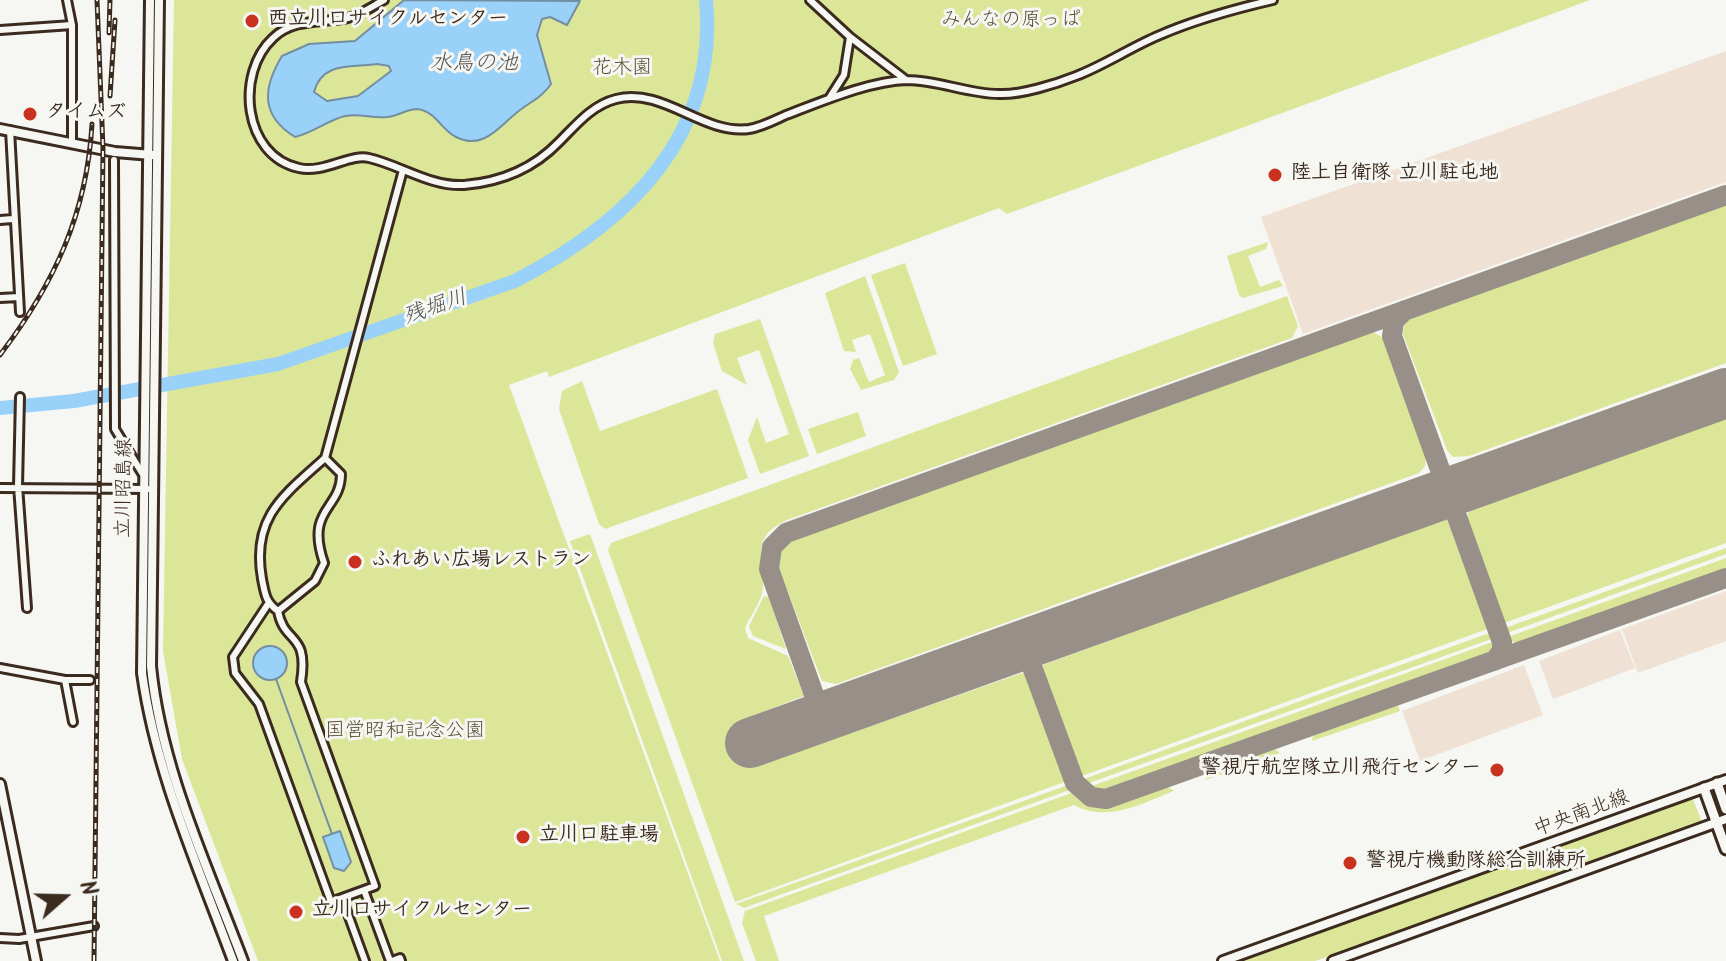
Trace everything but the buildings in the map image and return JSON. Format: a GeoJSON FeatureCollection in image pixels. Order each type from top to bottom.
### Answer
{"type":"FeatureCollection","features":[{"type":"Feature","properties":{"kind":"main road","name":"立川昭島線"},"geometry":{"type":"LineString","coordinates":[[150,0],[152,155],[147,489],[141,649],[148,716],[163,773],[233,961]]}},
{"type":"Feature","properties":{"kind":"main road","name":"立川昭島線"},"geometry":{"type":"LineString","coordinates":[[152,155],[159,0]]}},
{"type":"Feature","properties":{"kind":"main road"},"geometry":{"type":"LineString","coordinates":[[5,130],[152,155]]}},
{"type":"Feature","properties":{"kind":"main road","name":"立川昭島線"},"geometry":{"type":"LineString","coordinates":[[148,406],[142,473],[147,489],[150,649],[158,716],[175,780],[243,961]]}},
{"type":"Feature","properties":{"kind":"main road"},"geometry":{"type":"LineString","coordinates":[[1721,782],[1726,809]]}},
{"type":"Feature","properties":{"kind":"main road","name":"中央南北線"},"geometry":{"type":"LineString","coordinates":[[1223,961],[1721,782]]}},
{"type":"Feature","properties":{"kind":"main road"},"geometry":{"type":"LineString","coordinates":[[0,784],[36,961]]}},
{"type":"Feature","properties":{"kind":"main road"},"geometry":{"type":"LineString","coordinates":[[1704,788],[1721,821],[1726,849]]}},
{"type":"Feature","properties":{"kind":"main road"},"geometry":{"type":"LineString","coordinates":[[1333,961],[1721,821]]}},
{"type":"Feature","properties":{"kind":"street"},"geometry":{"type":"LineString","coordinates":[[67,0],[72,25],[72,142]]}},
{"type":"Feature","properties":{"kind":"street"},"geometry":{"type":"LineString","coordinates":[[384,0],[352,17],[307,22],[283,30],[265,46],[252,77],[249,106],[256,134],[268,151],[296,168],[313,170],[365,156],[403,170],[461,185],[494,181],[521,171],[558,144],[588,114],[614,99],[642,95],[707,121],[748,129],[830,97],[906,80],[1001,95],[1075,77],[1158,36],[1217,13],[1273,0]]}},
{"type":"Feature","properties":{"kind":"street"},"geometry":{"type":"LineString","coordinates":[[810,0],[850,37],[906,80]]}},
{"type":"Feature","properties":{"kind":"street"},"geometry":{"type":"LineString","coordinates":[[0,30],[72,25]]}},
{"type":"Feature","properties":{"kind":"street"},"geometry":{"type":"LineString","coordinates":[[830,97],[844,75],[850,37]]}},
{"type":"Feature","properties":{"kind":"street"},"geometry":{"type":"LineString","coordinates":[[5,130],[20,312]]}},
{"type":"Feature","properties":{"kind":"street"},"geometry":{"type":"LineString","coordinates":[[114,160],[115,429],[142,473]]}},
{"type":"Feature","properties":{"kind":"street"},"geometry":{"type":"LineString","coordinates":[[268,604],[233,657],[235,673],[259,704],[331,902],[375,886],[301,682],[303,653],[298,641],[280,622],[278,611],[268,604],[258,560],[262,533],[274,503],[325,458],[403,170]]}},
{"type":"Feature","properties":{"kind":"street"},"geometry":{"type":"LineString","coordinates":[[0,220],[12,219]]}},
{"type":"Feature","properties":{"kind":"street"},"geometry":{"type":"LineString","coordinates":[[0,298],[19,297]]}},
{"type":"Feature","properties":{"kind":"street"},"geometry":{"type":"LineString","coordinates":[[20,397],[18,486],[27,608]]}},
{"type":"Feature","properties":{"kind":"street"},"geometry":{"type":"LineString","coordinates":[[278,611],[315,581],[324,563],[317,541],[321,516],[341,484],[341,474],[325,458]]}},
{"type":"Feature","properties":{"kind":"street"},"geometry":{"type":"LineString","coordinates":[[0,488],[147,489]]}},
{"type":"Feature","properties":{"kind":"street"},"geometry":{"type":"LineString","coordinates":[[0,668],[65,680],[90,680]]}},
{"type":"Feature","properties":{"kind":"street"},"geometry":{"type":"LineString","coordinates":[[65,680],[73,722]]}},
{"type":"Feature","properties":{"kind":"street"},"geometry":{"type":"LineString","coordinates":[[364,890],[391,961],[401,961]]}},
{"type":"Feature","properties":{"kind":"street"},"geometry":{"type":"LineString","coordinates":[[342,898],[365,961]]}},
{"type":"Feature","properties":{"kind":"street"},"geometry":{"type":"LineString","coordinates":[[0,938],[94,926]]}},
{"type":"Feature","properties":{"kind":"shaded area"},"geometry":{"type":"Polygon","coordinates":[[[1726,51],[1726,182],[1303,334],[1261,217],[1726,51]]]}},
{"type":"Feature","properties":{"kind":"shaded area"},"geometry":{"type":"Polygon","coordinates":[[[1726,591],[1726,641],[1638,673],[1622,629],[1726,591]]]}},
{"type":"Feature","properties":{"kind":"shaded area"},"geometry":{"type":"Polygon","coordinates":[[[1620,630],[1635,668],[1553,699],[1539,661],[1620,630]]]}},
{"type":"Feature","properties":{"kind":"shaded area"},"geometry":{"type":"Polygon","coordinates":[[[1524,665],[1543,715],[1420,761],[1402,711],[1524,665]]]}},
{"type":"Feature","properties":{"kind":"green space","name":"国営昭和記念公園"},"geometry":{"type":"Polygon","coordinates":[[[174,0],[1590,0],[1007,214],[999,208],[549,377],[547,371],[509,385],[720,961],[258,961],[182,759],[163,651],[174,0]]]}},
{"type":"Feature","properties":{"kind":"green space"},"geometry":{"type":"Polygon","coordinates":[[[1726,203],[1726,363],[1469,456],[1453,457],[1447,450],[1403,334],[1405,321],[1726,203]]]}},
{"type":"Feature","properties":{"kind":"green space"},"geometry":{"type":"Polygon","coordinates":[[[1268,242],[1266,249],[1248,256],[1260,287],[1279,280],[1283,286],[1243,298],[1239,295],[1227,256],[1268,242]]]}},
{"type":"Feature","properties":{"kind":"green space"},"geometry":{"type":"Polygon","coordinates":[[[905,263],[937,354],[903,366],[871,275],[905,263]]]}},
{"type":"Feature","properties":{"kind":"green space"},"geometry":{"type":"Polygon","coordinates":[[[865,276],[899,372],[894,380],[861,390],[850,369],[853,360],[859,358],[869,382],[885,375],[870,334],[852,340],[856,352],[844,351],[825,293],[865,276]]]}},
{"type":"Feature","properties":{"kind":"green space"},"geometry":{"type":"Polygon","coordinates":[[[1287,296],[1298,326],[1292,338],[787,520],[767,534],[761,549],[762,591],[745,628],[748,638],[788,656],[804,696],[742,720],[757,766],[1025,672],[1032,677],[1070,780],[735,902],[608,550],[611,543],[1287,296]]]}},
{"type":"Feature","properties":{"kind":"green space"},"geometry":{"type":"Polygon","coordinates":[[[760,319],[809,456],[760,474],[748,440],[757,417],[766,443],[789,434],[759,350],[737,358],[747,385],[722,371],[713,343],[715,334],[760,319]]]}},
{"type":"Feature","properties":{"kind":"green space"},"geometry":{"type":"Polygon","coordinates":[[[1372,331],[1383,338],[1426,457],[1425,466],[1419,473],[836,684],[822,681],[778,566],[778,557],[787,542],[1372,331]]]}},
{"type":"Feature","properties":{"kind":"green space"},"geometry":{"type":"Polygon","coordinates":[[[582,381],[600,431],[717,389],[748,478],[605,529],[599,524],[559,409],[562,391],[582,381]]]}},
{"type":"Feature","properties":{"kind":"green space"},"geometry":{"type":"Polygon","coordinates":[[[858,412],[866,436],[817,454],[808,429],[858,412]]]}},
{"type":"Feature","properties":{"kind":"green space"},"geometry":{"type":"Polygon","coordinates":[[[1726,417],[1726,543],[1504,623],[1468,525],[1468,513],[1472,508],[1726,417]]]}},
{"type":"Feature","properties":{"kind":"green space"},"geometry":{"type":"Polygon","coordinates":[[[1450,518],[1456,526],[1493,627],[1079,777],[1042,675],[1043,665],[1450,518]]]}},
{"type":"Feature","properties":{"kind":"green space"},"geometry":{"type":"Polygon","coordinates":[[[590,534],[744,961],[722,961],[570,541],[590,534]]]}},
{"type":"Feature","properties":{"kind":"green space"},"geometry":{"type":"Polygon","coordinates":[[[1726,548],[1726,554],[1507,633],[1505,628],[1726,548]]]}},
{"type":"Feature","properties":{"kind":"green space"},"geometry":{"type":"Polygon","coordinates":[[[1726,558],[1726,570],[1522,643],[1511,642],[1508,637],[1726,558]]]}},
{"type":"Feature","properties":{"kind":"green space"},"geometry":{"type":"Polygon","coordinates":[[[764,596],[769,597],[786,649],[753,636],[749,626],[764,596]]]}},
{"type":"Feature","properties":{"kind":"green space"},"geometry":{"type":"Polygon","coordinates":[[[1495,631],[1497,637],[1086,784],[1081,780],[1495,631]]]}},
{"type":"Feature","properties":{"kind":"green space"},"geometry":{"type":"Polygon","coordinates":[[[1498,640],[1499,648],[1493,654],[1119,788],[1103,792],[1089,787],[1498,640]]]}},
{"type":"Feature","properties":{"kind":"green space"},"geometry":{"type":"Polygon","coordinates":[[[1397,702],[1400,711],[1312,741],[1314,730],[1397,702]]]}},
{"type":"Feature","properties":{"kind":"green space"},"geometry":{"type":"Polygon","coordinates":[[[1270,746],[1280,753],[1206,780],[1210,767],[1270,746]]]}},
{"type":"Feature","properties":{"kind":"green space"},"geometry":{"type":"Polygon","coordinates":[[[1071,784],[1075,788],[744,908],[736,904],[1071,784]]]}},
{"type":"Feature","properties":{"kind":"green space"},"geometry":{"type":"Polygon","coordinates":[[[1163,784],[1174,791],[1112,812],[1087,810],[1074,805],[764,916],[779,961],[756,961],[742,923],[745,911],[1077,791],[1086,798],[1108,802],[1163,784]]]}},
{"type":"Feature","properties":{"kind":"green space"},"geometry":{"type":"Polygon","coordinates":[[[1692,797],[1702,822],[1315,961],[1234,961],[1692,797]]]}},
{"type":"Feature","properties":{"kind":"water","name":"水鳥の池"},"geometry":{"type":"Polygon","coordinates":[[[404,0],[580,1],[567,25],[550,17],[542,19],[537,35],[551,84],[495,132],[474,141],[456,137],[429,113],[417,109],[388,117],[345,116],[295,137],[284,129],[276,120],[268,101],[271,80],[282,56],[309,44],[355,41],[404,0]],[[377,64],[339,68],[324,75],[314,92],[327,101],[358,96],[391,71],[389,66],[377,64]]]}},
{"type":"Feature","properties":{"kind":"water"},"geometry":{"type":"Polygon","coordinates":[[[270,646],[282,651],[287,663],[282,675],[270,680],[258,675],[253,663],[258,651],[270,646]]]}},
{"type":"Feature","properties":{"kind":"water"},"geometry":{"type":"Polygon","coordinates":[[[340,831],[351,862],[344,871],[334,868],[323,837],[340,831]]]}},
{"type":"Feature","properties":{"kind":"waterway","name":"残堀川"},"geometry":{"type":"LineString","coordinates":[[0,408],[74,401],[278,364],[515,281],[556,258],[594,232],[629,202],[658,170],[681,133],[698,93],[706,49],[706,0]]}},
{"type":"Feature","properties":{"kind":"waterway"},"geometry":{"type":"LineString","coordinates":[[276,679],[332,834]]}},
{"type":"Feature","properties":{"kind":"taxiway"},"geometry":{"type":"LineString","coordinates":[[822,717],[769,569],[772,547],[786,533],[1726,195]]}},
{"type":"Feature","properties":{"kind":"taxiway"},"geometry":{"type":"LineString","coordinates":[[1405,310],[1394,321],[1392,336],[1502,642],[1502,651],[1494,661]]}},
{"type":"Feature","properties":{"kind":"taxiway"},"geometry":{"type":"LineString","coordinates":[[1024,645],[1075,783],[1091,797],[1106,799],[1726,578]]}},
{"type":"Feature","properties":{"kind":"runway"},"geometry":{"type":"LineString","coordinates":[[750,743],[1726,393]]}},
{"type":"Feature","properties":{"kind":"railway"},"geometry":{"type":"LineString","coordinates":[[94,961],[103,148],[97,0]]}},
{"type":"Feature","properties":{"kind":"railway"},"geometry":{"type":"LineString","coordinates":[[109,33],[110,0]]}},
{"type":"Feature","properties":{"kind":"railway"},"geometry":{"type":"LineString","coordinates":[[110,96],[115,20]]}},
{"type":"Feature","properties":{"kind":"railway"},"geometry":{"type":"LineString","coordinates":[[0,355],[36,302],[64,247],[83,188],[92,124]]}},
{"type":"Feature","properties":{"kind":"place","name":"西立川口サイクルセンター"},"geometry":{"type":"Point","coordinates":[252,21]}},
{"type":"Feature","properties":{"kind":"place","name":"タイムズ"},"geometry":{"type":"Point","coordinates":[30,114]}},
{"type":"Feature","properties":{"kind":"place","name":"陸上自衛隊 立川駐屯地"},"geometry":{"type":"Point","coordinates":[1275,175]}},
{"type":"Feature","properties":{"kind":"place","name":"ふれあい広場レストラン"},"geometry":{"type":"Point","coordinates":[355,562]}},
{"type":"Feature","properties":{"kind":"place","name":"警視庁航空隊立川飛行センター"},"geometry":{"type":"Point","coordinates":[1497,770]}},
{"type":"Feature","properties":{"kind":"place","name":"立川口駐車場"},"geometry":{"type":"Point","coordinates":[523,837]}},
{"type":"Feature","properties":{"kind":"place","name":"警視庁機動隊総合訓練所"},"geometry":{"type":"Point","coordinates":[1350,863]}},
{"type":"Feature","properties":{"kind":"place","name":"立川口サイクルセンター"},"geometry":{"type":"Point","coordinates":[296,912]}},
{"type":"Feature","properties":{"kind":"park label","name":"みんなの原っぱ"},"geometry":{"type":"Point","coordinates":[1011,22]}},
{"type":"Feature","properties":{"kind":"park label","name":"花木園"},"geometry":{"type":"Point","coordinates":[622,70]}}]}
